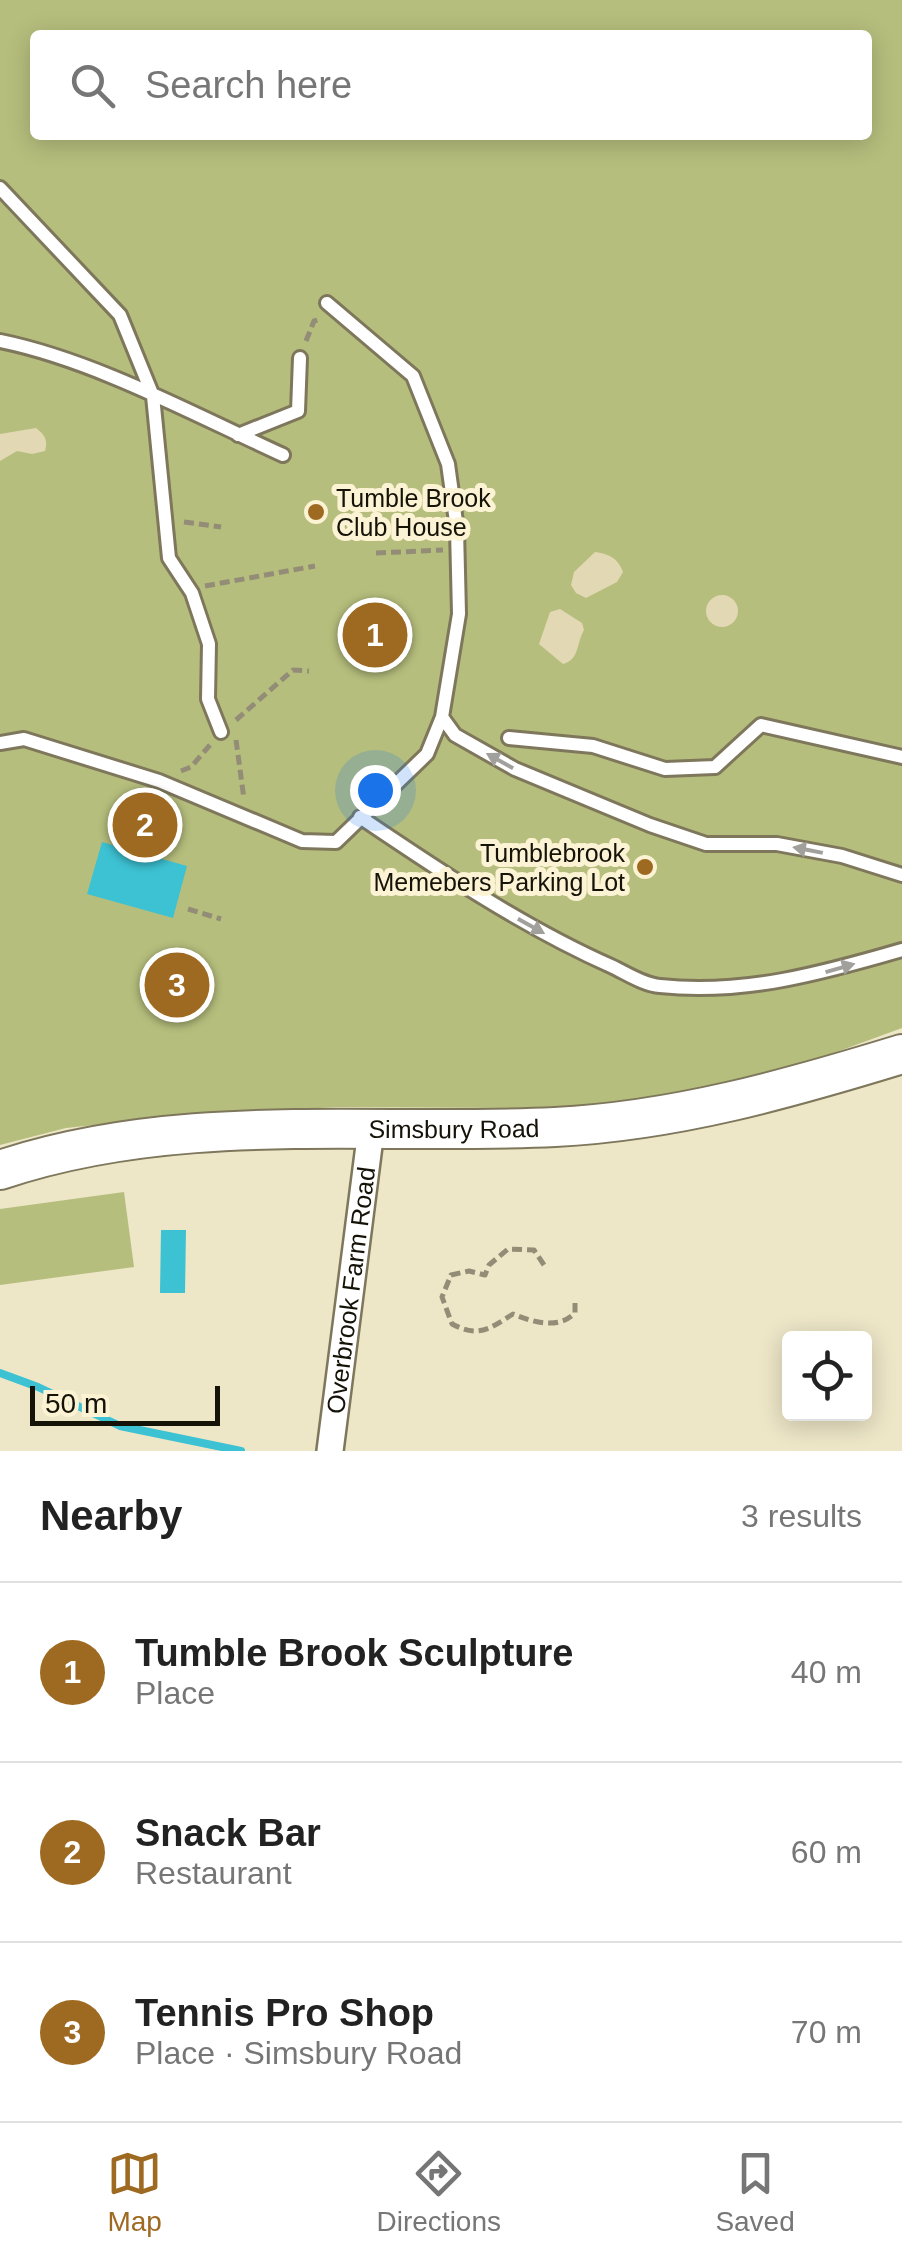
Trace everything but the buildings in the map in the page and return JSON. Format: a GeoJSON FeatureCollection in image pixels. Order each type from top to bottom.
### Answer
{"type":"FeatureCollection","features":[{"type":"Feature","properties":{"kind":"main road","name":"Simsbury Road"},"geometry":{"type":"LineString","coordinates":[[0,1170],[44,1155],[132,1138],[219,1130],[551,1127],[638,1119],[753,1099],[902,1054]]}},
{"type":"Feature","properties":{"kind":"street","name":"Overbrook Farm Road"},"geometry":{"type":"LineString","coordinates":[[330,1451],[371,1130]]}},
{"type":"Feature","properties":{"kind":"lane"},"geometry":{"type":"LineString","coordinates":[[0,188],[120,315],[154,396],[169,558],[192,592],[209,644],[208,699],[221,732]]}},
{"type":"Feature","properties":{"kind":"lane"},"geometry":{"type":"LineString","coordinates":[[0,743],[24,739],[86,757],[159,781],[302,841],[336,842],[427,754],[442,716],[459,614],[458,549],[448,464],[413,376],[327,303]]}},
{"type":"Feature","properties":{"kind":"lane"},"geometry":{"type":"LineString","coordinates":[[0,341],[32,347],[154,396],[282,455]]}},
{"type":"Feature","properties":{"kind":"lane"},"geometry":{"type":"LineString","coordinates":[[238,435],[298,411],[300,358]]}},
{"type":"Feature","properties":{"kind":"lane"},"geometry":{"type":"LineString","coordinates":[[442,716],[455,735],[515,769],[650,825],[706,844],[777,844],[842,856],[902,875]]}},
{"type":"Feature","properties":{"kind":"lane"},"geometry":{"type":"LineString","coordinates":[[509,738],[593,746],[665,769],[715,768],[761,724],[902,757]]}},
{"type":"Feature","properties":{"kind":"lane"},"geometry":{"type":"LineString","coordinates":[[360,817],[514,916],[574,950],[656,986],[762,985],[902,950]]}},
{"type":"Feature","properties":{"kind":"path"},"geometry":{"type":"LineString","coordinates":[[300,358],[314,321],[339,313]]}},
{"type":"Feature","properties":{"kind":"path"},"geometry":{"type":"LineString","coordinates":[[166,520],[221,527]]}},
{"type":"Feature","properties":{"kind":"path"},"geometry":{"type":"LineString","coordinates":[[376,553],[458,549]]}},
{"type":"Feature","properties":{"kind":"path"},"geometry":{"type":"LineString","coordinates":[[204,586],[315,566]]}},
{"type":"Feature","properties":{"kind":"path"},"geometry":{"type":"LineString","coordinates":[[234,722],[246,818]]}},
{"type":"Feature","properties":{"kind":"path"},"geometry":{"type":"LineString","coordinates":[[188,909],[221,920]]}},
{"type":"Feature","properties":{"kind":"path"},"geometry":{"type":"LineString","coordinates":[[544,1264],[534,1250],[508,1250],[489,1265],[484,1275],[469,1270],[451,1275],[442,1297],[452,1324],[467,1332],[484,1331],[513,1314],[548,1324],[568,1321],[576,1314],[575,1303]]}},
{"type":"Feature","properties":{"kind":"green space"},"geometry":{"type":"Polygon","coordinates":[[[0,0],[902,0],[902,1028],[782,1072],[638,1103],[518,1108],[337,1107],[189,1115],[66,1128],[0,1145],[0,0]]]}},
{"type":"Feature","properties":{"kind":"green space"},"geometry":{"type":"Polygon","coordinates":[[[124,1192],[134,1267],[0,1285],[0,1209],[124,1192]]]}},
{"type":"Feature","properties":{"kind":"sand"},"geometry":{"type":"Polygon","coordinates":[[[36,428],[45,438],[45,451],[17,451],[0,461],[0,434],[36,428]]]}},
{"type":"Feature","properties":{"kind":"sand"},"geometry":{"type":"Polygon","coordinates":[[[595,552],[612,557],[623,572],[617,582],[586,598],[571,585],[574,572],[595,552]]]}},
{"type":"Feature","properties":{"kind":"sand"},"geometry":{"type":"Polygon","coordinates":[[[722,595],[734,599],[738,611],[734,623],[722,627],[710,623],[706,611],[710,599],[722,595]]]}},
{"type":"Feature","properties":{"kind":"sand"},"geometry":{"type":"Polygon","coordinates":[[[560,609],[582,623],[584,630],[575,655],[563,664],[539,644],[550,612],[560,609]]]}},
{"type":"Feature","properties":{"kind":"water"},"geometry":{"type":"Polygon","coordinates":[[[102,842],[187,866],[173,918],[87,894],[102,842]]]}},
{"type":"Feature","properties":{"kind":"water"},"geometry":{"type":"Polygon","coordinates":[[[161,1230],[186,1230],[185,1293],[160,1293],[161,1230]]]}},
{"type":"Feature","properties":{"kind":"waterway"},"geometry":{"type":"LineString","coordinates":[[0,1373],[120,1426],[241,1451]]}},
{"type":"Feature","properties":{"kind":"place","name":"Tumble Brook Club House"},"geometry":{"type":"Point","coordinates":[316,512]}},
{"type":"Feature","properties":{"kind":"place","name":"Tumble Brook Sculpture"},"geometry":{"type":"Point","coordinates":[375,635]}},
{"type":"Feature","properties":{"kind":"place","name":"Snack Bar"},"geometry":{"type":"Point","coordinates":[145,825]}},
{"type":"Feature","properties":{"kind":"place","name":"Tumblebrook Memebers Parking Lot"},"geometry":{"type":"Point","coordinates":[645,867]}},
{"type":"Feature","properties":{"kind":"place","name":"Tennis Pro Shop"},"geometry":{"type":"Point","coordinates":[177,985]}}]}
